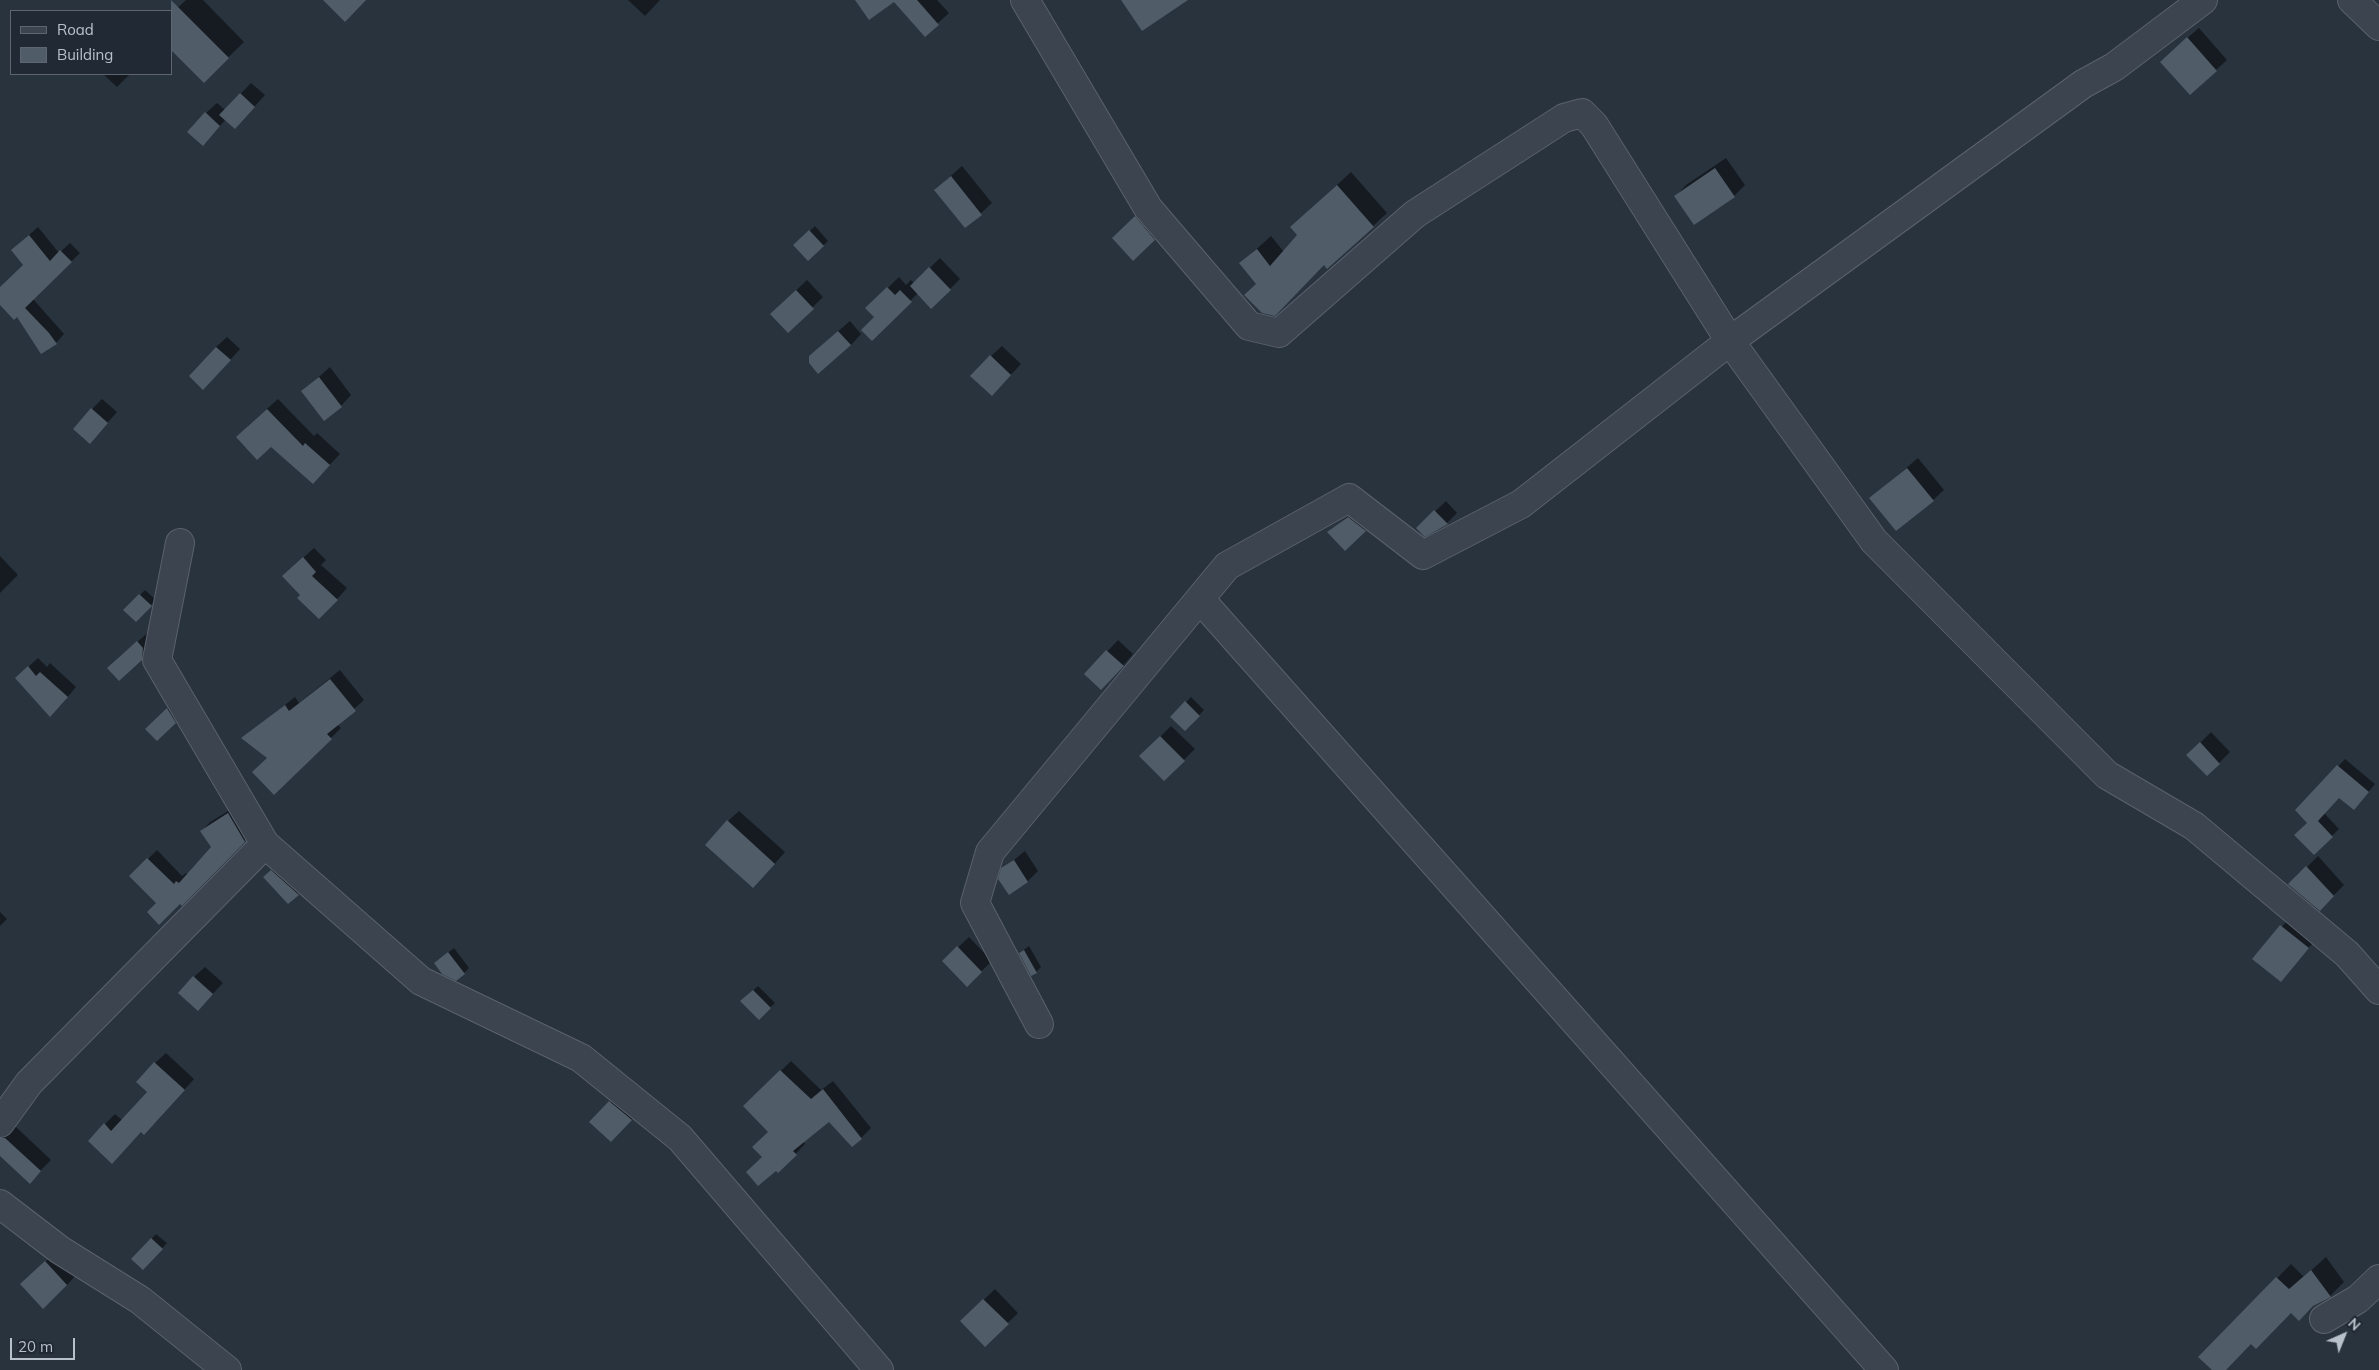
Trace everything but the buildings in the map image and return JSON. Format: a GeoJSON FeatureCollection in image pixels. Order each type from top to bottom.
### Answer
{"type":"FeatureCollection","features":[{"type":"Feature","properties":{"kind":"street"},"geometry":{"type":"LineString","coordinates":[[1025,0],[1148,208],[1249,326],[1279,333],[1415,214],[1564,118],[1582,113],[1594,125],[1730,341],[1874,541],[2106,775],[2194,826],[2346,954],[2379,990]]}},
{"type":"Feature","properties":{"kind":"street"},"geometry":{"type":"LineString","coordinates":[[1039,1024],[974,903],[990,852],[1227,566],[1349,498],[1423,555],[1521,504],[1730,341],[2083,84],[2114,67],[2203,0]]}},
{"type":"Feature","properties":{"kind":"street"},"geometry":{"type":"LineString","coordinates":[[2352,0],[2379,26]]}},
{"type":"Feature","properties":{"kind":"street"},"geometry":{"type":"LineString","coordinates":[[180,544],[157,660],[265,844],[421,981],[581,1058],[680,1138],[879,1370]]}},
{"type":"Feature","properties":{"kind":"street"},"geometry":{"type":"LineString","coordinates":[[1200,599],[1884,1370]]}},
{"type":"Feature","properties":{"kind":"street"},"geometry":{"type":"LineString","coordinates":[[0,1123],[30,1083],[265,844]]}},
{"type":"Feature","properties":{"kind":"street"},"geometry":{"type":"LineString","coordinates":[[0,1204],[60,1250],[140,1300],[227,1370]]}},
{"type":"Feature","properties":{"kind":"street"},"geometry":{"type":"LineString","coordinates":[[2324,1319],[2358,1299],[2379,1279]]}}]}
